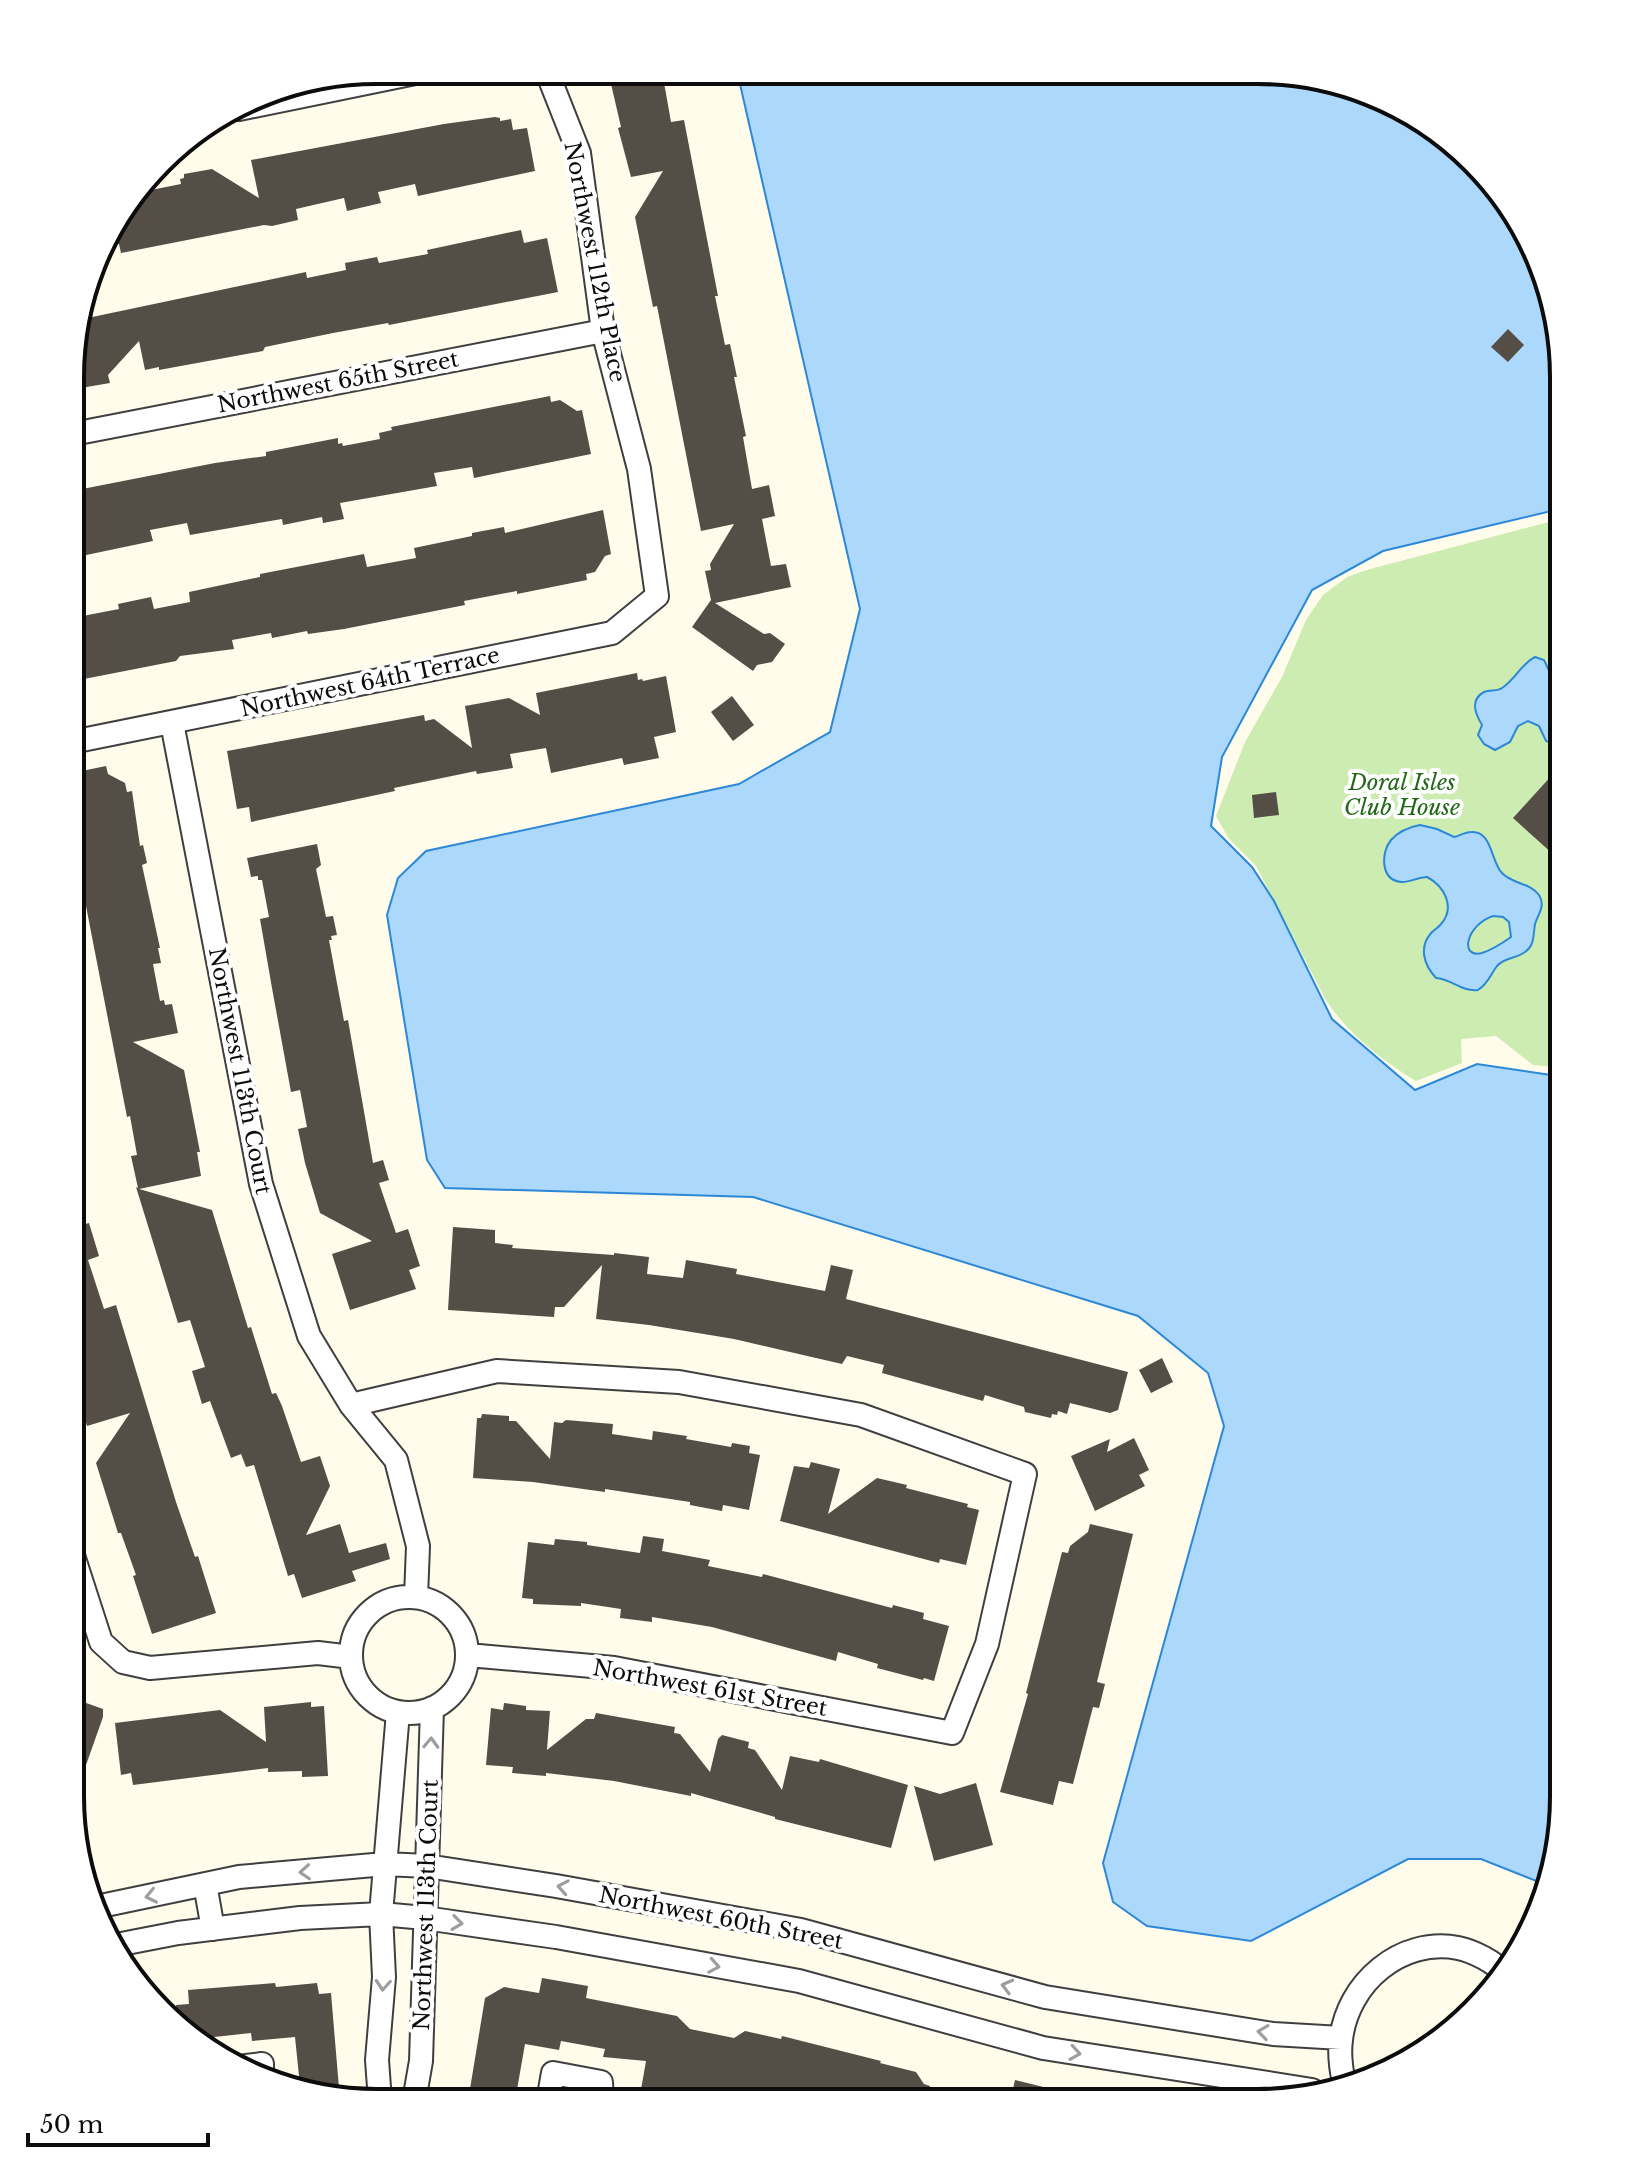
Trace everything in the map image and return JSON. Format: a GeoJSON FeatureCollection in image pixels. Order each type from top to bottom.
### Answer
{"type":"FeatureCollection","features":[{"type":"Feature","properties":{"kind":"street","name":"Northwest 112th Place"},"geometry":{"type":"LineString","coordinates":[[550,84],[579,153],[603,331],[639,469],[657,596]]}},
{"type":"Feature","properties":{"kind":"street"},"geometry":{"type":"LineString","coordinates":[[283,100],[355,85]]}},
{"type":"Feature","properties":{"kind":"street","name":"Northwest 65th Street"},"geometry":{"type":"LineString","coordinates":[[84,432],[603,331]]}},
{"type":"Feature","properties":{"kind":"street","name":"Northwest 64th Terrace"},"geometry":{"type":"LineString","coordinates":[[84,740],[612,633],[657,596]]}},
{"type":"Feature","properties":{"kind":"street","name":"Northwest 113th Court"},"geometry":{"type":"LineString","coordinates":[[172,723],[261,1184],[309,1336],[351,1405],[396,1460],[418,1546],[416,1597]]}},
{"type":"Feature","properties":{"kind":"street","name":"Northwest 61st Street"},"geometry":{"type":"LineString","coordinates":[[351,1405],[497,1371],[679,1382],[861,1415],[1025,1474],[987,1644],[952,1733],[614,1668],[468,1655]]}},
{"type":"Feature","properties":{"kind":"street"},"geometry":{"type":"LineString","coordinates":[[84,1589],[101,1642],[123,1662],[150,1668],[318,1653],[351,1657]]}},
{"type":"Feature","properties":{"kind":"street"},"geometry":{"type":"LineString","coordinates":[[416,1597],[432,1601],[447,1610],[465,1638],[468,1655],[458,1687],[447,1699],[415,1713],[398,1712],[380,1705],[365,1692],[355,1676],[351,1657],[353,1637],[363,1619],[377,1606],[396,1598],[416,1597]]}},
{"type":"Feature","properties":{"kind":"street","name":"Northwest 113th Court"},"geometry":{"type":"LineString","coordinates":[[416,2089],[421,2061],[432,1708]]}},
{"type":"Feature","properties":{"kind":"street","name":"Northwest 113th Court"},"geometry":{"type":"LineString","coordinates":[[379,2089],[377,2060],[384,1977],[381,1914],[398,1712]]}},
{"type":"Feature","properties":{"kind":"street","name":"Northwest 60th Street"},"geometry":{"type":"LineString","coordinates":[[105,1905],[239,1877],[385,1864],[427,1866],[801,1930],[1045,1997],[1273,2034],[1341,2038]]}},
{"type":"Feature","properties":{"kind":"street"},"geometry":{"type":"LineString","coordinates":[[205,1884],[213,1929]]}},
{"type":"Feature","properties":{"kind":"street"},"geometry":{"type":"LineString","coordinates":[[124,1944],[300,1918],[381,1914],[425,1918],[556,1937],[799,1981],[1043,2048],[1290,2087]]}},
{"type":"Feature","properties":{"kind":"street"},"geometry":{"type":"LineString","coordinates":[[1344,2076],[1341,2038],[1350,2007],[1367,1979],[1392,1958],[1418,1948],[1443,1945],[1469,1950],[1496,1966]]}},
{"type":"Feature","properties":{"kind":"street"},"geometry":{"type":"LineString","coordinates":[[550,2089],[553,2073],[601,2082],[601,2089]]}},
{"type":"Feature","properties":{"kind":"green space","name":"Doral Isles Club House"},"geometry":{"type":"Polygon","coordinates":[[[1550,522],[1550,1067],[1533,1065],[1496,1036],[1461,1039],[1462,1063],[1416,1081],[1391,1065],[1345,1025],[1327,1002],[1256,866],[1229,839],[1216,816],[1245,742],[1282,677],[1306,620],[1323,595],[1347,577],[1550,522]]]}},
{"type":"Feature","properties":{"kind":"water"},"geometry":{"type":"Polygon","coordinates":[[[740,84],[1257,84],[1314,90],[1369,106],[1420,133],[1464,170],[1501,214],[1528,265],[1544,320],[1550,377],[1550,511],[1383,551],[1312,590],[1222,757],[1211,826],[1252,867],[1274,901],[1332,1019],[1415,1090],[1477,1064],[1550,1075],[1550,1796],[1547,1834],[1537,1881],[1481,1859],[1408,1859],[1251,1941],[1147,1926],[1113,1902],[1103,1863],[1224,1426],[1208,1373],[1138,1316],[753,1197],[445,1188],[427,1160],[387,915],[398,878],[426,851],[739,784],[830,732],[860,609],[740,84]]]}},
{"type":"Feature","properties":{"kind":"water"},"geometry":{"type":"Polygon","coordinates":[[[1535,657],[1544,660],[1550,673],[1550,742],[1546,741],[1539,726],[1528,721],[1518,726],[1510,742],[1495,750],[1484,744],[1478,735],[1482,725],[1475,703],[1484,692],[1502,688],[1535,657]]]}},
{"type":"Feature","properties":{"kind":"water"},"geometry":{"type":"Polygon","coordinates":[[[1420,825],[1454,837],[1469,832],[1483,836],[1502,873],[1536,891],[1541,899],[1542,906],[1528,949],[1500,963],[1478,990],[1436,978],[1426,962],[1425,944],[1448,911],[1443,891],[1427,877],[1401,882],[1394,880],[1386,871],[1385,851],[1391,840],[1408,828],[1420,825]],[[1493,916],[1477,926],[1469,940],[1470,951],[1482,953],[1511,937],[1509,922],[1503,917],[1493,916]]]}},
{"type":"Feature","properties":{"kind":"building"},"geometry":{"type":"Polygon","coordinates":[[[611,84],[664,84],[671,122],[684,120],[725,345],[730,344],[737,377],[734,377],[746,436],[743,437],[752,489],[769,485],[775,516],[762,519],[771,566],[786,564],[791,587],[715,603],[785,644],[772,662],[757,665],[753,671],[692,627],[711,600],[705,571],[711,570],[710,564],[734,524],[701,531],[657,306],[653,307],[635,217],[663,171],[631,177],[618,128],[621,127],[611,84]]]}},
{"type":"Feature","properties":{"kind":"building"},"geometry":{"type":"Polygon","coordinates":[[[495,117],[500,121],[511,119],[513,130],[527,128],[535,171],[418,196],[415,184],[378,192],[381,203],[347,211],[344,198],[296,209],[298,220],[121,253],[119,244],[116,245],[133,214],[152,190],[181,184],[184,174],[212,169],[259,198],[251,160],[495,117]]]}},
{"type":"Feature","properties":{"kind":"building"},"geometry":{"type":"Polygon","coordinates":[[[521,230],[524,243],[547,238],[558,292],[333,333],[265,347],[263,351],[159,370],[159,367],[145,370],[139,341],[108,375],[110,383],[84,387],[91,317],[306,272],[307,278],[346,270],[345,263],[377,257],[379,263],[428,254],[427,250],[521,230]]]}},
{"type":"Feature","properties":{"kind":"building"},"geometry":{"type":"Polygon","coordinates":[[[1508,329],[1524,345],[1508,362],[1491,347],[1508,329]]]}},
{"type":"Feature","properties":{"kind":"building"},"geometry":{"type":"Polygon","coordinates":[[[550,396],[551,402],[560,400],[577,411],[582,410],[591,454],[474,478],[472,467],[434,473],[437,486],[340,503],[344,519],[323,523],[322,517],[283,525],[282,519],[190,535],[187,523],[150,530],[153,541],[84,555],[84,489],[266,456],[266,452],[338,438],[338,444],[342,443],[343,446],[380,439],[379,433],[392,430],[391,427],[550,396]]]}},
{"type":"Feature","properties":{"kind":"building"},"geometry":{"type":"Polygon","coordinates":[[[603,510],[611,554],[605,556],[595,572],[586,574],[587,580],[464,601],[465,605],[344,629],[308,634],[307,631],[272,638],[271,633],[232,640],[234,649],[180,656],[176,661],[84,679],[84,616],[119,609],[118,604],[151,597],[154,609],[190,602],[189,592],[260,577],[260,574],[364,554],[367,567],[416,558],[414,548],[504,527],[505,533],[603,510]]]}},
{"type":"Feature","properties":{"kind":"building"},"geometry":{"type":"Polygon","coordinates":[[[637,673],[638,680],[643,681],[666,676],[676,732],[654,737],[659,758],[624,765],[622,758],[551,773],[546,748],[510,754],[513,768],[477,774],[476,771],[251,822],[249,807],[237,809],[227,751],[424,715],[425,721],[434,719],[472,748],[465,706],[509,698],[540,715],[536,693],[637,673]]]}},
{"type":"Feature","properties":{"kind":"building"},"geometry":{"type":"Polygon","coordinates":[[[732,696],[754,725],[733,741],[711,712],[732,696]]]}},
{"type":"Feature","properties":{"kind":"building"},"geometry":{"type":"Polygon","coordinates":[[[106,766],[108,774],[125,783],[127,792],[132,791],[140,846],[143,845],[147,863],[142,865],[160,948],[161,963],[153,964],[160,1001],[164,1000],[165,1005],[172,1004],[178,1033],[133,1042],[184,1070],[200,1152],[197,1152],[201,1176],[139,1189],[212,1210],[248,1328],[251,1327],[272,1394],[276,1393],[282,1406],[301,1462],[320,1456],[330,1486],[306,1535],[340,1524],[349,1553],[386,1543],[390,1559],[352,1571],[356,1581],[302,1598],[294,1574],[288,1576],[254,1465],[246,1467],[241,1454],[231,1458],[210,1401],[202,1404],[192,1371],[205,1367],[190,1320],[178,1323],[136,1187],[131,1156],[137,1155],[130,1116],[127,1117],[84,906],[84,771],[106,766]]]}},
{"type":"Feature","properties":{"kind":"building"},"geometry":{"type":"Polygon","coordinates":[[[1550,777],[1550,851],[1513,818],[1550,777]]]}},
{"type":"Feature","properties":{"kind":"building"},"geometry":{"type":"Polygon","coordinates":[[[1276,792],[1279,815],[1254,818],[1252,795],[1276,792]]]}},
{"type":"Feature","properties":{"kind":"building"},"geometry":{"type":"Polygon","coordinates":[[[317,844],[321,865],[316,869],[326,917],[333,916],[337,935],[329,940],[344,1021],[348,1020],[373,1163],[383,1160],[389,1180],[379,1183],[396,1233],[408,1229],[420,1266],[409,1270],[416,1289],[350,1310],[332,1254],[372,1241],[320,1213],[298,1129],[307,1127],[300,1090],[291,1092],[272,988],[260,919],[269,917],[262,880],[258,880],[258,876],[251,877],[247,858],[317,844]]]}},
{"type":"Feature","properties":{"kind":"building"},"geometry":{"type":"Polygon","coordinates":[[[89,1223],[99,1256],[88,1260],[104,1309],[116,1305],[176,1502],[216,1613],[152,1634],[133,1576],[136,1575],[121,1533],[118,1533],[96,1463],[130,1413],[87,1426],[84,1416],[84,1224],[89,1223]]]}},
{"type":"Feature","properties":{"kind":"building"},"geometry":{"type":"Polygon","coordinates":[[[453,1227],[495,1230],[495,1243],[513,1245],[512,1248],[649,1257],[647,1274],[683,1278],[686,1260],[737,1269],[736,1274],[825,1291],[831,1265],[853,1270],[846,1299],[1128,1372],[1118,1410],[1110,1413],[1070,1403],[1067,1414],[1058,1411],[1051,1418],[1025,1412],[1024,1407],[985,1395],[983,1401],[882,1373],[884,1365],[847,1356],[842,1364],[734,1339],[596,1319],[602,1265],[564,1307],[555,1307],[554,1317],[448,1310],[453,1227]]]}},
{"type":"Feature","properties":{"kind":"building"},"geometry":{"type":"Polygon","coordinates":[[[1162,1358],[1173,1382],[1151,1393],[1139,1370],[1162,1358]]]}},
{"type":"Feature","properties":{"kind":"building"},"geometry":{"type":"Polygon","coordinates":[[[482,1414],[509,1416],[509,1421],[516,1421],[550,1459],[554,1422],[566,1420],[613,1424],[612,1434],[652,1440],[653,1431],[731,1447],[732,1443],[750,1446],[749,1453],[760,1455],[749,1510],[723,1505],[722,1511],[690,1505],[690,1502],[605,1489],[605,1492],[473,1478],[477,1418],[481,1418],[482,1414]]]}},
{"type":"Feature","properties":{"kind":"building"},"geometry":{"type":"Polygon","coordinates":[[[1134,1438],[1149,1470],[1139,1475],[1145,1486],[1095,1511],[1071,1456],[1110,1439],[1107,1452],[1134,1438]]]}},
{"type":"Feature","properties":{"kind":"building"},"geometry":{"type":"Polygon","coordinates":[[[811,1462],[840,1469],[828,1514],[877,1478],[968,1504],[967,1507],[979,1510],[966,1565],[940,1559],[939,1563],[780,1521],[794,1466],[809,1468],[811,1462]]]}},
{"type":"Feature","properties":{"kind":"building"},"geometry":{"type":"Polygon","coordinates":[[[1090,1524],[1133,1534],[1097,1682],[1105,1684],[1099,1708],[1093,1707],[1073,1784],[1059,1781],[1053,1805],[1000,1792],[1028,1694],[1062,1552],[1068,1553],[1070,1546],[1088,1532],[1090,1524]]]}},
{"type":"Feature","properties":{"kind":"building"},"geometry":{"type":"Polygon","coordinates":[[[643,1536],[664,1539],[662,1551],[710,1560],[708,1566],[762,1577],[763,1574],[892,1608],[893,1605],[924,1613],[923,1619],[949,1626],[934,1681],[877,1668],[878,1664],[838,1652],[836,1661],[712,1627],[652,1617],[652,1622],[620,1618],[621,1609],[581,1603],[581,1606],[533,1604],[533,1599],[522,1598],[528,1542],[554,1545],[555,1539],[587,1542],[587,1545],[640,1553],[643,1536]]]}},
{"type":"Feature","properties":{"kind":"building"},"geometry":{"type":"Polygon","coordinates":[[[84,1702],[103,1709],[84,1771],[84,1702]]]}},
{"type":"Feature","properties":{"kind":"building"},"geometry":{"type":"Polygon","coordinates":[[[311,1702],[311,1707],[324,1706],[328,1776],[302,1777],[302,1771],[268,1772],[268,1768],[133,1785],[131,1773],[121,1775],[115,1723],[220,1710],[266,1742],[264,1707],[311,1702]]]}},
{"type":"Feature","properties":{"kind":"building"},"geometry":{"type":"Polygon","coordinates":[[[504,1703],[526,1706],[526,1710],[550,1711],[547,1750],[586,1719],[594,1719],[596,1713],[675,1727],[674,1733],[680,1734],[710,1772],[718,1739],[722,1735],[749,1742],[748,1748],[755,1750],[782,1790],[790,1756],[819,1762],[820,1759],[908,1785],[891,1848],[775,1819],[691,1793],[691,1796],[614,1781],[546,1773],[546,1776],[512,1773],[513,1767],[486,1765],[491,1708],[503,1710],[504,1703]]]}},
{"type":"Feature","properties":{"kind":"building"},"geometry":{"type":"Polygon","coordinates":[[[976,1783],[993,1845],[934,1861],[914,1786],[940,1794],[976,1783]]]}},
{"type":"Feature","properties":{"kind":"building"},"geometry":{"type":"Polygon","coordinates":[[[542,1978],[588,1986],[586,1998],[677,2016],[690,2029],[734,2038],[745,2031],[781,2039],[782,2036],[881,2061],[916,2072],[929,2089],[641,2089],[646,2061],[603,2057],[605,2049],[561,2041],[559,2050],[525,2044],[517,2089],[470,2089],[485,1998],[504,1987],[539,1993],[542,1978]]]}},
{"type":"Feature","properties":{"kind":"building"},"geometry":{"type":"Polygon","coordinates":[[[317,1983],[319,1994],[331,1993],[339,2086],[299,2078],[295,2037],[252,2041],[251,2033],[211,2037],[176,2009],[176,2005],[189,2004],[188,1990],[317,1983]]]}},
{"type":"Feature","properties":{"kind":"building"},"geometry":{"type":"Polygon","coordinates":[[[1015,2080],[1052,2089],[1013,2089],[1015,2080]]]}}]}
